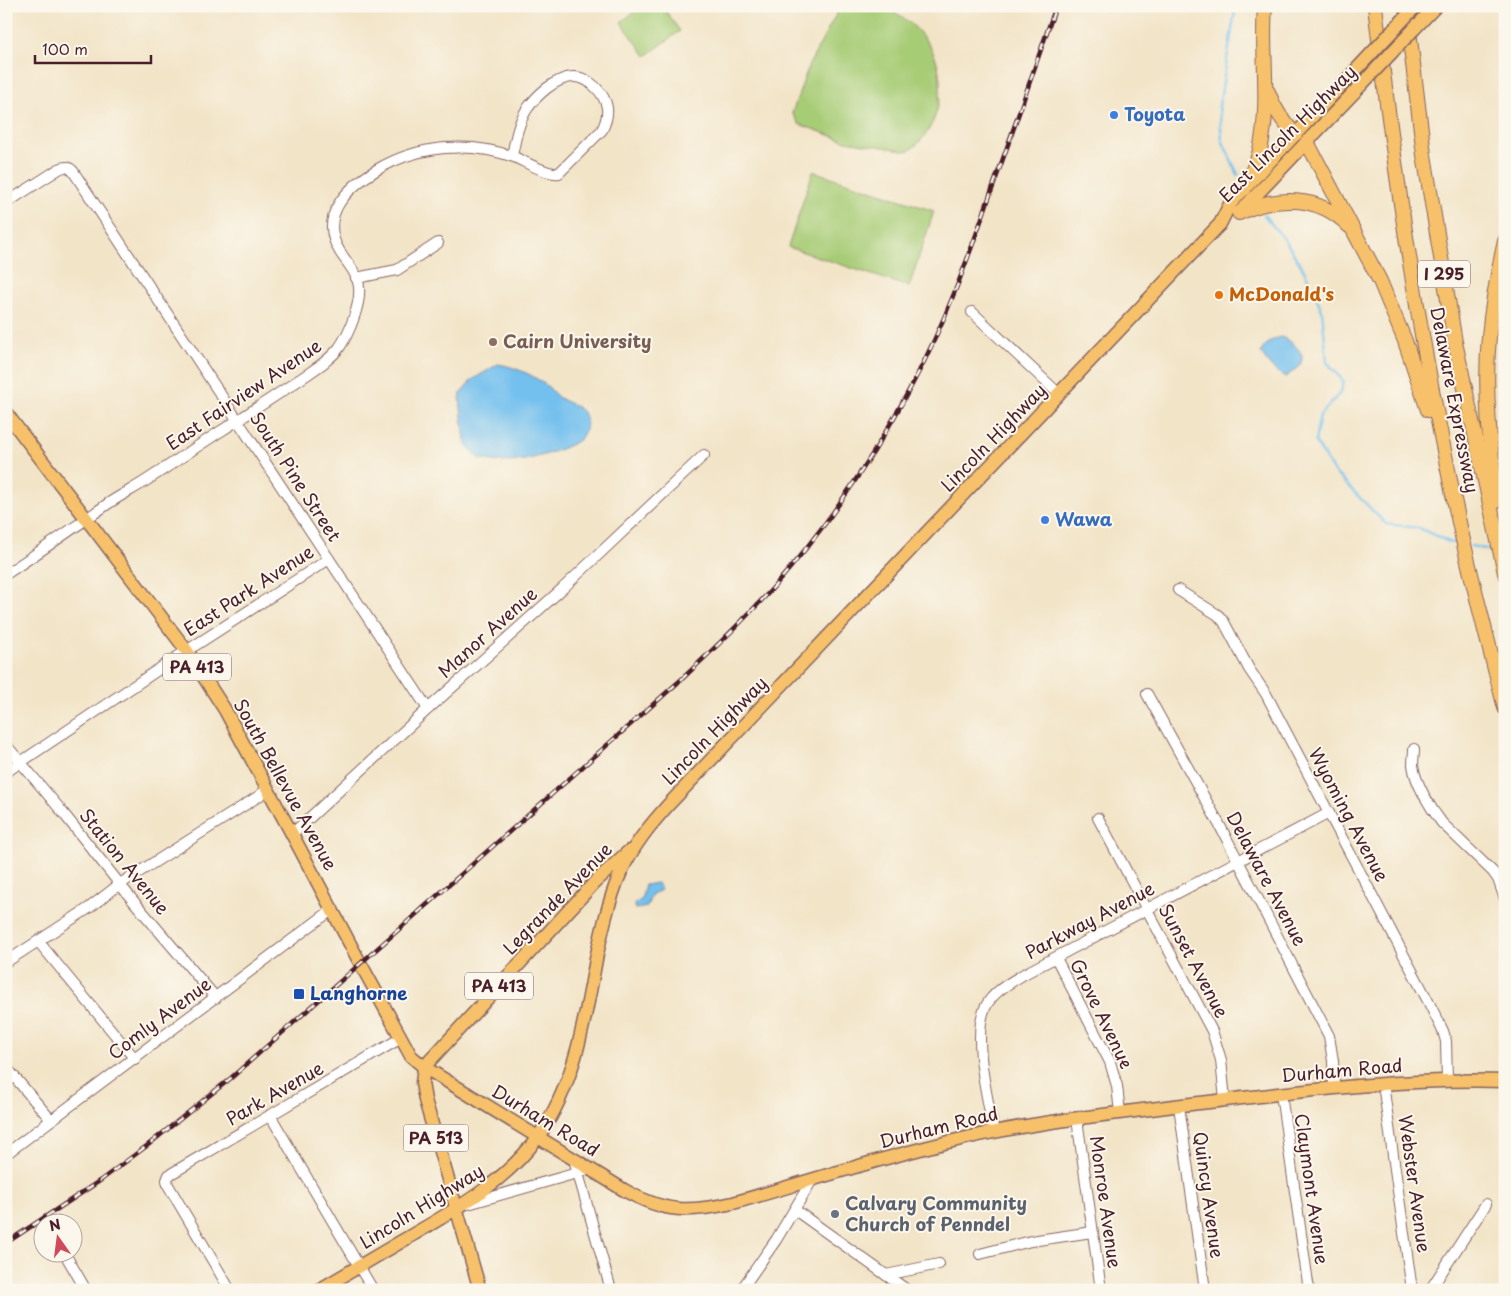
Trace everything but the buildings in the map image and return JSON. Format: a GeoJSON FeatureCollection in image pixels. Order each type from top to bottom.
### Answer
{"type":"FeatureCollection","features":[{"type":"Feature","properties":{"kind":"highway"},"geometry":{"type":"LineString","coordinates":[[1244,190],[1260,151],[1264,125],[1266,81],[1265,6]]}},
{"type":"Feature","properties":{"kind":"highway","name":"Delaware Expressway"},"geometry":{"type":"LineString","coordinates":[[1375,6],[1405,233],[1428,372],[1466,554],[1505,708]]}},
{"type":"Feature","properties":{"kind":"highway","name":"Delaware Expressway"},"geometry":{"type":"LineString","coordinates":[[1406,6],[1424,155],[1455,342],[1500,539],[1504,567]]}},
{"type":"Feature","properties":{"kind":"highway"},"geometry":{"type":"LineString","coordinates":[[1266,81],[1275,110],[1295,134]]}},
{"type":"Feature","properties":{"kind":"highway"},"geometry":{"type":"LineString","coordinates":[[1307,142],[1380,281],[1405,341],[1446,465]]}},
{"type":"Feature","properties":{"kind":"highway"},"geometry":{"type":"LineString","coordinates":[[1239,213],[1269,202],[1299,201],[1328,210],[1355,232]]}},
{"type":"Feature","properties":{"kind":"highway"},"geometry":{"type":"LineString","coordinates":[[1500,539],[1490,443],[1487,362],[1492,310],[1505,241]]}},
{"type":"Feature","properties":{"kind":"main road","name":"East Lincoln Highway"},"geometry":{"type":"LineString","coordinates":[[1220,224],[1230,204],[1416,6]]}},
{"type":"Feature","properties":{"kind":"main road","name":"East Lincoln Highway"},"geometry":{"type":"LineString","coordinates":[[1220,224],[1239,213],[1433,9]]}},
{"type":"Feature","properties":{"kind":"main road"},"geometry":{"type":"LineString","coordinates":[[1295,134],[1307,142]]}},
{"type":"Feature","properties":{"kind":"main road","name":"Lincoln Highway"},"geometry":{"type":"LineString","coordinates":[[319,1290],[484,1191],[506,1173],[538,1137],[551,1116],[569,1076],[579,1045],[608,909],[620,874],[636,844],[670,804],[1220,224]]}},
{"type":"Feature","properties":{"kind":"main road","name":"South Bellevue Avenue"},"geometry":{"type":"LineString","coordinates":[[6,413],[187,651],[225,710],[411,1056],[424,1066]]}},
{"type":"Feature","properties":{"kind":"main road","name":"Legrande Avenue"},"geometry":{"type":"LineString","coordinates":[[424,1066],[595,882],[636,844]]}},
{"type":"Feature","properties":{"kind":"main road","name":"Durham Road"},"geometry":{"type":"LineString","coordinates":[[424,1066],[624,1190],[659,1206],[685,1210],[703,1209],[727,1204],[952,1141],[994,1132],[1120,1113],[1334,1087],[1447,1081],[1505,1081]]}},
{"type":"Feature","properties":{"kind":"main road","name":"PA 513"},"geometry":{"type":"LineString","coordinates":[[424,1066],[422,1083],[425,1100],[460,1207],[480,1290]]}},
{"type":"Feature","properties":{"kind":"street","name":"East Fairview Avenue"},"geometry":{"type":"LineString","coordinates":[[6,574],[111,502],[274,397],[334,354],[346,336],[352,321],[359,299],[359,286],[335,244],[332,222],[334,211],[344,196],[355,185],[378,169],[402,158],[422,151],[449,148],[490,150],[512,156],[556,173],[562,170],[602,130],[606,121],[607,107],[596,87],[582,77],[564,78],[556,82],[534,100],[526,110],[512,156]]}},
{"type":"Feature","properties":{"kind":"street","name":"South Pine Street"},"geometry":{"type":"LineString","coordinates":[[6,203],[59,169],[66,166],[73,171],[428,709]]}},
{"type":"Feature","properties":{"kind":"street"},"geometry":{"type":"LineString","coordinates":[[356,278],[397,270],[438,243]]}},
{"type":"Feature","properties":{"kind":"street"},"geometry":{"type":"LineString","coordinates":[[972,312],[1059,394]]}},
{"type":"Feature","properties":{"kind":"street","name":"Manor Avenue"},"geometry":{"type":"LineString","coordinates":[[292,834],[562,589],[704,455]]}},
{"type":"Feature","properties":{"kind":"street","name":"East Park Avenue"},"geometry":{"type":"LineString","coordinates":[[6,772],[38,749],[329,559]]}},
{"type":"Feature","properties":{"kind":"street","name":"Wyoming Avenue"},"geometry":{"type":"LineString","coordinates":[[1178,590],[1218,615],[1224,622],[1266,694],[1443,1031],[1446,1047],[1447,1081]]}},
{"type":"Feature","properties":{"kind":"street","name":"Delaware Avenue"},"geometry":{"type":"LineString","coordinates":[[1147,694],[1239,861],[1329,1036],[1333,1061],[1334,1087]]}},
{"type":"Feature","properties":{"kind":"street","name":"Station Avenue"},"geometry":{"type":"LineString","coordinates":[[6,746],[216,998]]}},
{"type":"Feature","properties":{"kind":"street"},"geometry":{"type":"LineString","coordinates":[[1414,749],[1413,765],[1415,775],[1435,815],[1493,872],[1500,883],[1505,899]]}},
{"type":"Feature","properties":{"kind":"street"},"geometry":{"type":"LineString","coordinates":[[6,962],[89,908],[120,884],[226,818],[268,788]]}},
{"type":"Feature","properties":{"kind":"street","name":"Parkway Avenue"},"geometry":{"type":"LineString","coordinates":[[994,1132],[984,1076],[980,1038],[982,1014],[989,1001],[1008,984],[1329,813]]}},
{"type":"Feature","properties":{"kind":"street","name":"Sunset Avenue"},"geometry":{"type":"LineString","coordinates":[[1098,818],[1212,1031],[1221,1060],[1225,1100]]}},
{"type":"Feature","properties":{"kind":"street","name":"Comly Avenue"},"geometry":{"type":"LineString","coordinates":[[6,1154],[333,909]]}},
{"type":"Feature","properties":{"kind":"street"},"geometry":{"type":"LineString","coordinates":[[38,941],[134,1059]]}},
{"type":"Feature","properties":{"kind":"street","name":"Grove Avenue"},"geometry":{"type":"LineString","coordinates":[[1056,958],[1110,1062],[1117,1086],[1120,1113]]}},
{"type":"Feature","properties":{"kind":"street","name":"Park Avenue"},"geometry":{"type":"LineString","coordinates":[[230,1290],[168,1184],[167,1180],[171,1174],[401,1038]]}},
{"type":"Feature","properties":{"kind":"street"},"geometry":{"type":"LineString","coordinates":[[6,1067],[51,1120]]}},
{"type":"Feature","properties":{"kind":"street","name":"Webster Avenue"},"geometry":{"type":"LineString","coordinates":[[1383,1084],[1412,1290]]}},
{"type":"Feature","properties":{"kind":"street","name":"Claymont Avenue"},"geometry":{"type":"LineString","coordinates":[[1281,1094],[1309,1290]]}},
{"type":"Feature","properties":{"kind":"street","name":"Quincy Avenue"},"geometry":{"type":"LineString","coordinates":[[1179,1106],[1205,1290]]}},
{"type":"Feature","properties":{"kind":"street"},"geometry":{"type":"LineString","coordinates":[[270,1115],[373,1290]]}},
{"type":"Feature","properties":{"kind":"street","name":"Monroe Avenue"},"geometry":{"type":"LineString","coordinates":[[1077,1119],[1101,1290]]}},
{"type":"Feature","properties":{"kind":"street"},"geometry":{"type":"LineString","coordinates":[[574,1159],[611,1290]]}},
{"type":"Feature","properties":{"kind":"street"},"geometry":{"type":"LineString","coordinates":[[460,1207],[590,1169]]}},
{"type":"Feature","properties":{"kind":"street"},"geometry":{"type":"LineString","coordinates":[[741,1290],[776,1240],[812,1180]]}},
{"type":"Feature","properties":{"kind":"street"},"geometry":{"type":"LineString","coordinates":[[1430,1290],[1486,1204]]}},
{"type":"Feature","properties":{"kind":"street"},"geometry":{"type":"LineString","coordinates":[[794,1210],[907,1290]]}},
{"type":"Feature","properties":{"kind":"street"},"geometry":{"type":"LineString","coordinates":[[980,1254],[1031,1242],[1092,1232]]}},
{"type":"Feature","properties":{"kind":"street"},"geometry":{"type":"LineString","coordinates":[[70,1264],[86,1290]]}},
{"type":"Feature","properties":{"kind":"street"},"geometry":{"type":"LineString","coordinates":[[886,1275],[939,1264]]}},
{"type":"Feature","properties":{"kind":"green space"},"geometry":{"type":"Polygon","coordinates":[[[642,6],[662,6],[680,31],[646,56],[621,22],[642,6]]]}},
{"type":"Feature","properties":{"kind":"green space"},"geometry":{"type":"Polygon","coordinates":[[[840,7],[878,7],[889,10],[911,23],[933,51],[939,71],[940,84],[937,110],[933,122],[926,133],[908,151],[846,141],[799,124],[792,113],[809,65],[840,7]]]}},
{"type":"Feature","properties":{"kind":"green space"},"geometry":{"type":"Polygon","coordinates":[[[813,171],[934,211],[909,287],[788,247],[813,171]]]}},
{"type":"Feature","properties":{"kind":"green space"},"geometry":{"type":"Polygon","coordinates":[[[1505,327],[1505,478],[1500,354],[1505,327]]]}},
{"type":"Feature","properties":{"kind":"water"},"geometry":{"type":"Polygon","coordinates":[[[1282,337],[1298,349],[1302,357],[1299,366],[1286,377],[1271,367],[1261,352],[1270,342],[1282,337]]]}},
{"type":"Feature","properties":{"kind":"water"},"geometry":{"type":"Polygon","coordinates":[[[498,364],[518,369],[536,378],[558,397],[582,411],[586,427],[580,439],[559,450],[514,462],[480,459],[468,447],[465,440],[460,400],[461,393],[472,380],[498,364]]]}},
{"type":"Feature","properties":{"kind":"water"},"geometry":{"type":"Polygon","coordinates":[[[657,883],[661,890],[651,895],[647,907],[636,909],[634,904],[641,900],[645,885],[657,883]]]}},
{"type":"Feature","properties":{"kind":"waterway"},"geometry":{"type":"LineString","coordinates":[[1236,6],[1219,106],[1222,140],[1238,175]]}},
{"type":"Feature","properties":{"kind":"waterway"},"geometry":{"type":"LineString","coordinates":[[1264,215],[1285,240],[1304,270],[1322,310],[1327,362],[1344,382],[1340,393],[1320,415],[1315,441],[1334,472],[1386,524],[1419,528],[1449,542],[1460,544]]}},
{"type":"Feature","properties":{"kind":"waterway"},"geometry":{"type":"LineString","coordinates":[[1471,546],[1494,551]]}},
{"type":"Feature","properties":{"kind":"railway"},"geometry":{"type":"LineString","coordinates":[[6,1243],[101,1180],[231,1078],[683,678],[772,589],[812,541],[848,491],[898,411],[925,360],[946,314],[964,267],[1056,6]]}},
{"type":"Feature","properties":{"kind":"place","name":"Toyota"},"geometry":{"type":"Point","coordinates":[1114,115]}},
{"type":"Feature","properties":{"kind":"place","name":"McDonald's"},"geometry":{"type":"Point","coordinates":[1219,295]}},
{"type":"Feature","properties":{"kind":"place","name":"Cairn University"},"geometry":{"type":"Point","coordinates":[493,342]}},
{"type":"Feature","properties":{"kind":"place","name":"Wawa"},"geometry":{"type":"Point","coordinates":[1045,520]}},
{"type":"Feature","properties":{"kind":"place","name":"Langhorne"},"geometry":{"type":"Point","coordinates":[299,994]}},
{"type":"Feature","properties":{"kind":"place","name":"Calvary Community Church of Penndel"},"geometry":{"type":"Point","coordinates":[835,1214]}}]}
